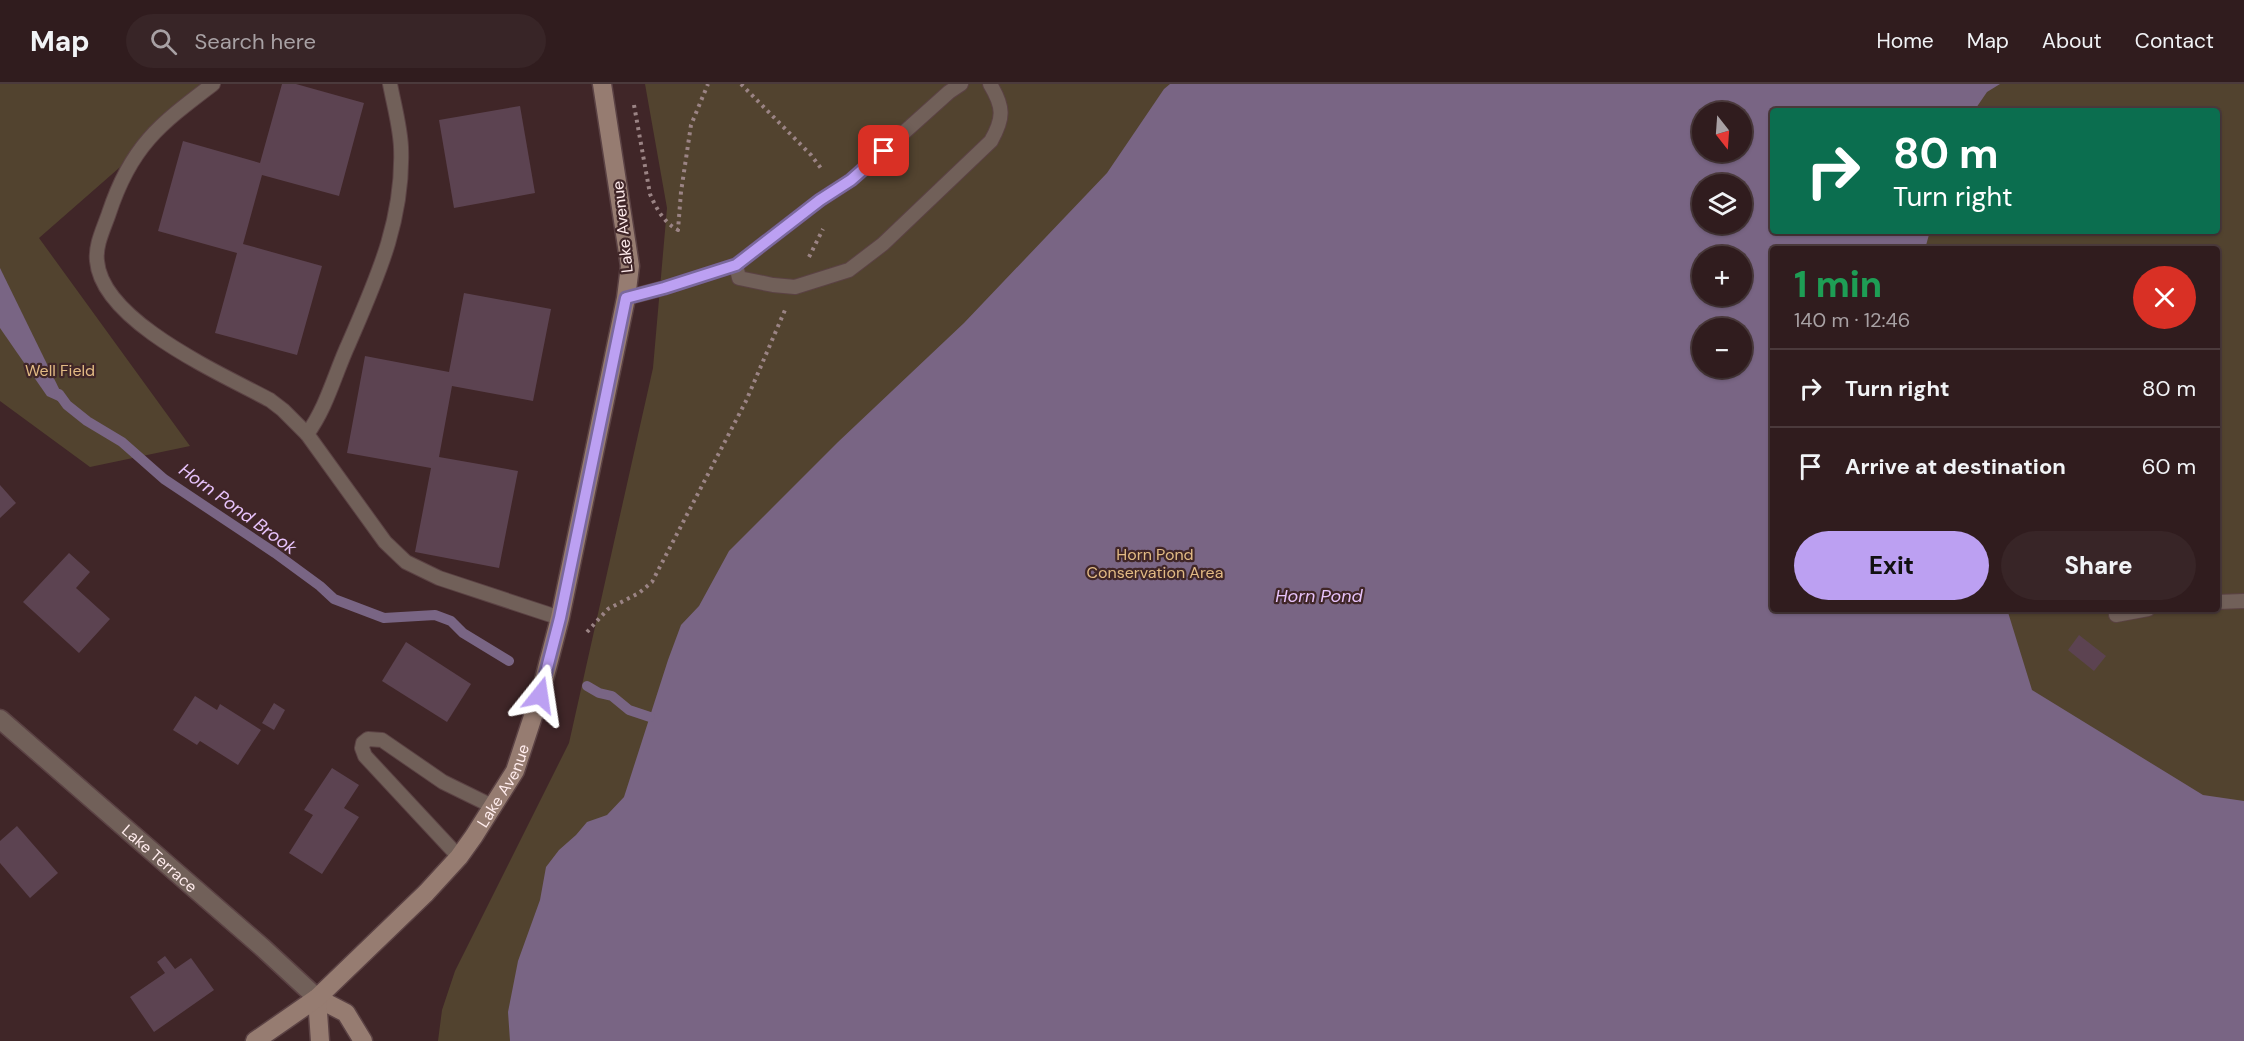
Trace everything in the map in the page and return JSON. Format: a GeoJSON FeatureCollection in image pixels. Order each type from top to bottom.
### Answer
{"type":"FeatureCollection","features":[{"type":"Feature","properties":{"kind":"street","name":"Lake Avenue"},"geometry":{"type":"LineString","coordinates":[[255,1041],[317,998],[426,892],[459,857],[494,807],[515,771],[560,618],[626,298],[630,266],[602,84]]}},
{"type":"Feature","properties":{"kind":"street","name":"Lake Terrace"},"geometry":{"type":"LineString","coordinates":[[0,719],[263,948],[317,998]]}},
{"type":"Feature","properties":{"kind":"street"},"geometry":{"type":"LineString","coordinates":[[317,998],[320,1041]]}},
{"type":"Feature","properties":{"kind":"street"},"geometry":{"type":"LineString","coordinates":[[317,998],[346,1013],[363,1041]]}},
{"type":"Feature","properties":{"kind":"lane"},"geometry":{"type":"LineString","coordinates":[[213,84],[160,126],[133,159],[114,197],[97,249],[101,278],[129,315],[155,337],[270,400],[307,434],[385,542],[406,562],[439,578],[560,618]]}},
{"type":"Feature","properties":{"kind":"lane"},"geometry":{"type":"LineString","coordinates":[[307,434],[326,400],[348,343],[368,301],[385,257],[398,209],[401,145],[390,84]]}},
{"type":"Feature","properties":{"kind":"lane"},"geometry":{"type":"LineString","coordinates":[[626,298],[736,265],[820,200],[851,180],[949,92],[961,84]]}},
{"type":"Feature","properties":{"kind":"lane"},"geometry":{"type":"LineString","coordinates":[[736,265],[739,278],[795,287],[849,270],[882,244],[991,141],[1001,124],[1000,106],[990,84]]}},
{"type":"Feature","properties":{"kind":"lane"},"geometry":{"type":"LineString","coordinates":[[2220,602],[2244,601]]}},
{"type":"Feature","properties":{"kind":"lane"},"geometry":{"type":"LineString","coordinates":[[2116,615],[2132,612]]}},
{"type":"Feature","properties":{"kind":"lane"},"geometry":{"type":"LineString","coordinates":[[459,857],[365,756],[363,743],[368,739],[382,740],[443,782],[494,807]]}},
{"type":"Feature","properties":{"kind":"path"},"geometry":{"type":"LineString","coordinates":[[633,95],[650,194],[655,206],[670,226],[678,230],[691,125],[708,84]]}},
{"type":"Feature","properties":{"kind":"path"},"geometry":{"type":"LineString","coordinates":[[587,632],[608,609],[639,593],[652,582],[746,401],[824,225],[820,200],[823,171],[811,155],[741,84]]}},
{"type":"Feature","properties":{"kind":"green space","name":"Well Field"},"geometry":{"type":"Polygon","coordinates":[[[0,84],[215,84],[39,238],[190,446],[90,467],[0,401],[0,84]]]}},
{"type":"Feature","properties":{"kind":"green space","name":"Horn Pond"},"geometry":{"type":"Polygon","coordinates":[[[645,84],[2244,84],[2244,1041],[438,1041],[442,1010],[455,971],[569,743],[653,368],[667,208],[645,84]]]}},
{"type":"Feature","properties":{"kind":"water","name":"Horn Pond"},"geometry":{"type":"Polygon","coordinates":[[[1170,84],[2000,84],[1987,92],[1976,108],[1770,108],[1770,234],[1929,234],[1926,246],[1770,246],[1770,612],[2008,612],[2032,690],[2203,795],[2244,801],[2244,1041],[510,1041],[508,1012],[518,961],[540,900],[546,867],[559,850],[587,822],[607,815],[624,797],[681,625],[699,606],[729,551],[838,442],[964,323],[1107,173],[1164,89],[1170,84]]]}},
{"type":"Feature","properties":{"kind":"water"},"geometry":{"type":"Polygon","coordinates":[[[0,268],[67,405],[47,396],[0,328],[0,268]]]}},
{"type":"Feature","properties":{"kind":"building"},"geometry":{"type":"Polygon","coordinates":[[[282,84],[296,84],[364,103],[339,196],[262,175],[243,244],[322,266],[297,355],[215,333],[237,253],[158,231],[183,141],[260,163],[282,84]]]}},
{"type":"Feature","properties":{"kind":"building"},"geometry":{"type":"Polygon","coordinates":[[[520,106],[535,193],[454,208],[439,120],[520,106]]]}},
{"type":"Feature","properties":{"kind":"building"},"geometry":{"type":"Polygon","coordinates":[[[464,293],[551,309],[533,401],[452,386],[439,457],[518,471],[499,568],[415,552],[431,468],[347,453],[365,356],[449,372],[464,293]]]}},
{"type":"Feature","properties":{"kind":"building"},"geometry":{"type":"Polygon","coordinates":[[[0,485],[16,503],[0,518],[0,485]]]}},
{"type":"Feature","properties":{"kind":"building"},"geometry":{"type":"Polygon","coordinates":[[[69,553],[90,572],[76,588],[110,619],[79,653],[23,602],[69,553]]]}},
{"type":"Feature","properties":{"kind":"building"},"geometry":{"type":"Polygon","coordinates":[[[2079,635],[2106,656],[2094,671],[2068,650],[2079,635]]]}},
{"type":"Feature","properties":{"kind":"building"},"geometry":{"type":"Polygon","coordinates":[[[406,642],[471,684],[447,722],[382,681],[406,642]]]}},
{"type":"Feature","properties":{"kind":"building"},"geometry":{"type":"Polygon","coordinates":[[[195,696],[217,710],[220,704],[261,730],[238,765],[200,741],[197,745],[173,730],[195,696]]]}},
{"type":"Feature","properties":{"kind":"building"},"geometry":{"type":"Polygon","coordinates":[[[274,703],[285,710],[274,730],[262,723],[274,703]]]}},
{"type":"Feature","properties":{"kind":"building"},"geometry":{"type":"Polygon","coordinates":[[[332,768],[359,785],[344,808],[359,817],[322,874],[289,853],[313,815],[304,810],[332,768]]]}},
{"type":"Feature","properties":{"kind":"building"},"geometry":{"type":"Polygon","coordinates":[[[17,826],[58,873],[30,898],[0,863],[0,841],[17,826]]]}},
{"type":"Feature","properties":{"kind":"building"},"geometry":{"type":"Polygon","coordinates":[[[165,956],[175,969],[191,958],[214,990],[154,1032],[130,997],[165,973],[157,962],[165,956]]]}},
{"type":"Feature","properties":{"kind":"waterway","name":"Horn Pond Brook"},"geometry":{"type":"LineString","coordinates":[[59,394],[67,405],[87,421],[122,442],[164,479],[275,553],[334,599],[384,618],[435,615],[451,621],[463,633],[509,661]]}},
{"type":"Feature","properties":{"kind":"waterway","name":"Horn Pond Brook"},"geometry":{"type":"LineString","coordinates":[[587,686],[599,693],[612,696],[629,710],[650,717]]}},
{"type":"Feature","properties":{"kind":"route"},"geometry":{"type":"LineString","coordinates":[[540,695],[560,618],[626,298],[736,265],[820,200],[851,180],[884,151]]}},
{"type":"Feature","properties":{"kind":"park label","name":"Horn Pond Conservation Area"},"geometry":{"type":"Point","coordinates":[1155,563]}}]}
